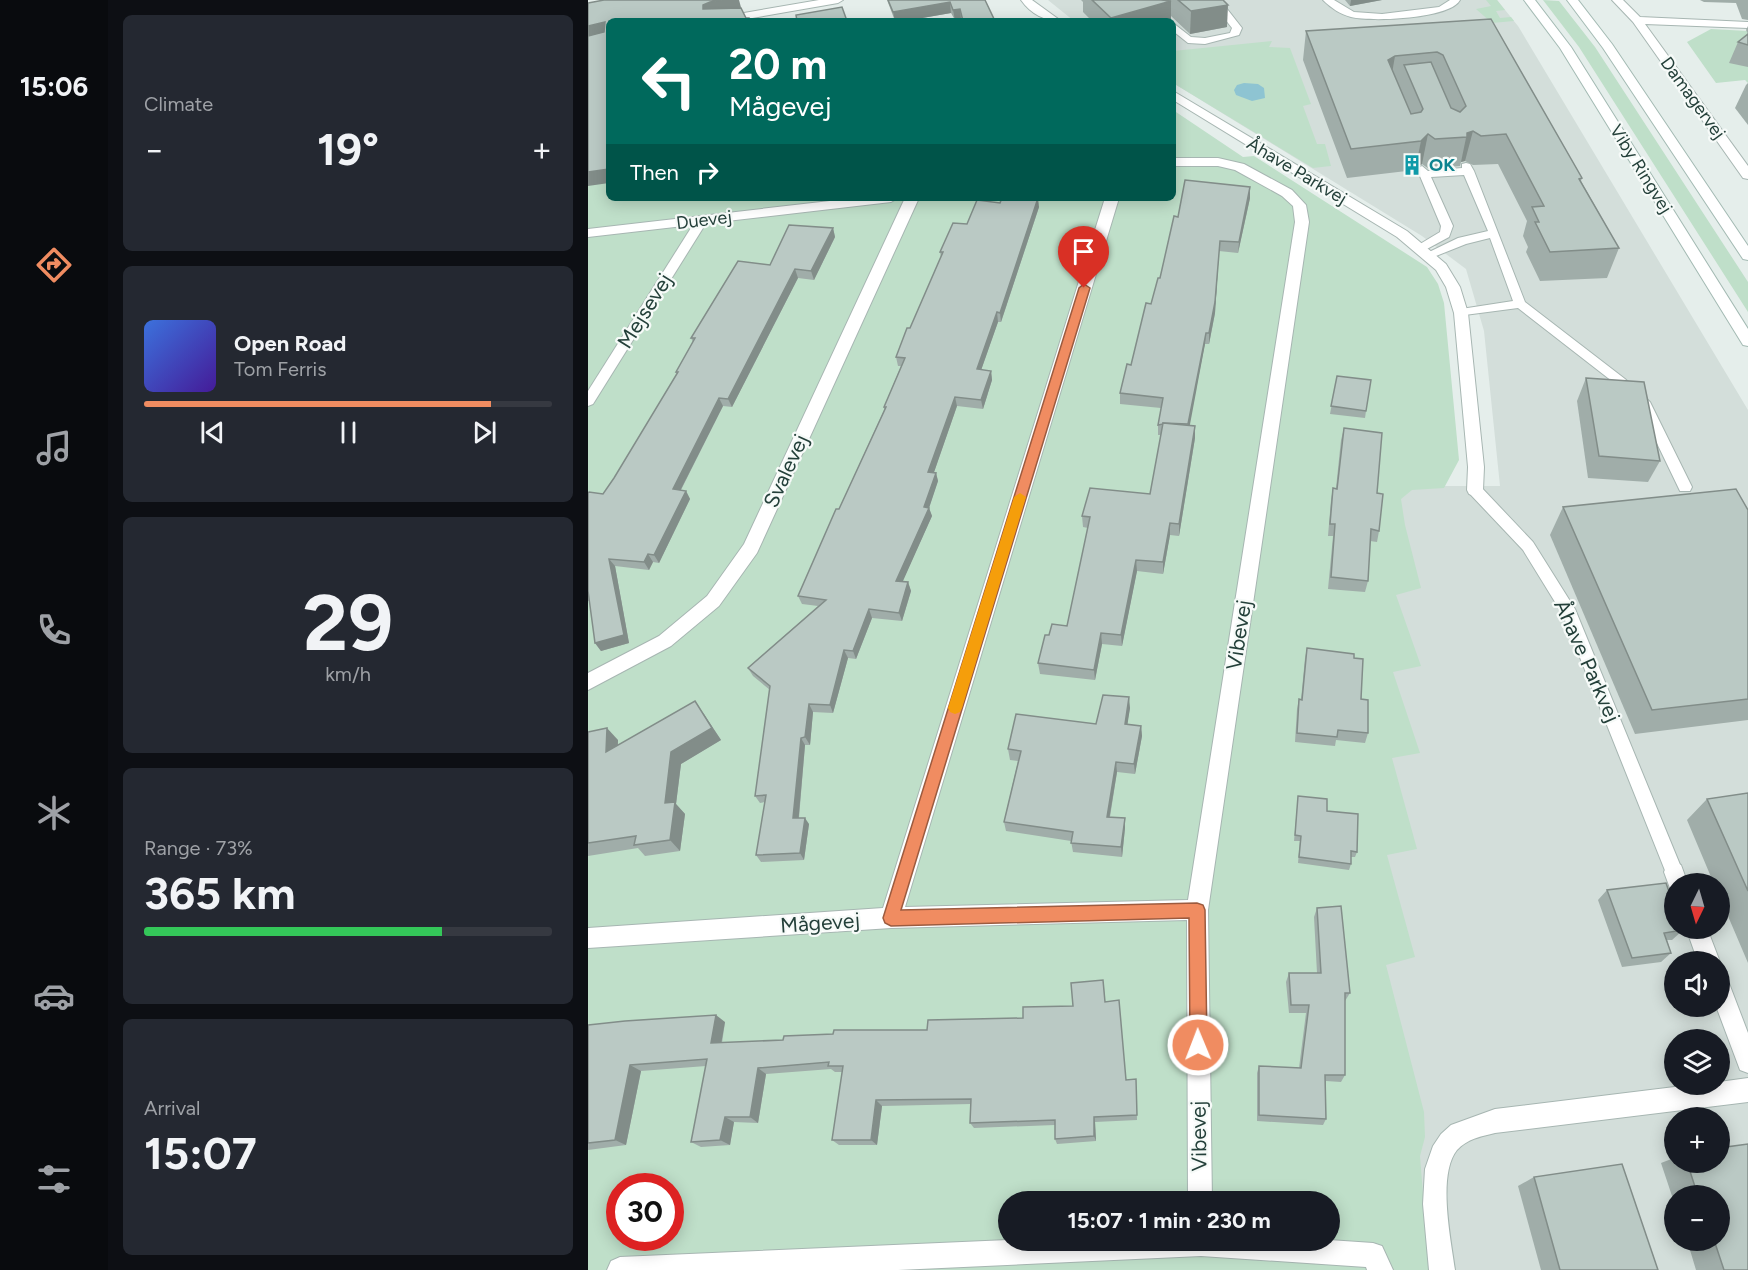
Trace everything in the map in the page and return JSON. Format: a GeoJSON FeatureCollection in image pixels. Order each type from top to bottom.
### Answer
{"type":"FeatureCollection","features":[{"type":"Feature","properties":{"kind":"street"},"geometry":{"type":"LineString","coordinates":[[728,18],[787,4],[838,0]]}},
{"type":"Feature","properties":{"kind":"street"},"geometry":{"type":"LineString","coordinates":[[1026,0],[1032,7],[1050,18]]}},
{"type":"Feature","properties":{"kind":"street","name":"Viby Ringvej"},"geometry":{"type":"LineString","coordinates":[[1529,0],[1565,47],[1748,341]]}},
{"type":"Feature","properties":{"kind":"street","name":"Viby Ringvej"},"geometry":{"type":"LineString","coordinates":[[1572,0],[1608,46],[1748,256]]}},
{"type":"Feature","properties":{"kind":"street","name":"Damagervej"},"geometry":{"type":"LineString","coordinates":[[1617,0],[1637,20],[1748,175]]}},
{"type":"Feature","properties":{"kind":"street","name":"Damagervej"},"geometry":{"type":"LineString","coordinates":[[1637,20],[1748,25]]}},
{"type":"Feature","properties":{"kind":"street","name":"Åhave Parkvej"},"geometry":{"type":"LineString","coordinates":[[1176,97],[1426,251],[1447,273],[1458,296],[1461,313],[1476,467],[1475,490]]}},
{"type":"Feature","properties":{"kind":"street","name":"Vibevej"},"geometry":{"type":"LineString","coordinates":[[1176,162],[1218,162],[1239,167],[1287,193],[1299,205],[1302,222],[1197,910],[1200,1191]]}},
{"type":"Feature","properties":{"kind":"street","name":"Duevej"},"geometry":{"type":"LineString","coordinates":[[588,233],[865,201]]}},
{"type":"Feature","properties":{"kind":"street","name":"Svalevej"},"geometry":{"type":"LineString","coordinates":[[588,682],[665,642],[713,601],[751,548],[911,201]]}},
{"type":"Feature","properties":{"kind":"street"},"geometry":{"type":"LineString","coordinates":[[891,918],[1111,201]]}},
{"type":"Feature","properties":{"kind":"street","name":"Mågevej"},"geometry":{"type":"LineString","coordinates":[[588,938],[891,918],[1197,910]]}},
{"type":"Feature","properties":{"kind":"street"},"geometry":{"type":"LineString","coordinates":[[1730,1015],[1748,1062]]}},
{"type":"Feature","properties":{"kind":"street"},"geometry":{"type":"LineString","coordinates":[[1442,1270],[1436,1201],[1438,1166],[1449,1143],[1471,1127],[1495,1121],[1748,1090]]}},
{"type":"Feature","properties":{"kind":"street"},"geometry":{"type":"LineString","coordinates":[[620,1270],[1014,1251]]}},
{"type":"Feature","properties":{"kind":"street"},"geometry":{"type":"LineString","coordinates":[[1320,1251],[1373,1255],[1380,1270]]}},
{"type":"Feature","properties":{"kind":"lane"},"geometry":{"type":"LineString","coordinates":[[1176,29],[1188,40],[1205,41],[1234,35],[1237,28],[1215,0]]}},
{"type":"Feature","properties":{"kind":"lane"},"geometry":{"type":"LineString","coordinates":[[1328,0],[1336,9],[1361,16],[1441,9],[1453,4],[1455,0]]}},
{"type":"Feature","properties":{"kind":"lane"},"geometry":{"type":"LineString","coordinates":[[1426,251],[1445,234],[1447,226],[1423,172],[1467,168],[1494,232],[1520,304],[1621,382],[1645,405],[1685,486]]}},
{"type":"Feature","properties":{"kind":"lane","name":"Mejsevej"},"geometry":{"type":"LineString","coordinates":[[588,401],[702,220]]}},
{"type":"Feature","properties":{"kind":"lane"},"geometry":{"type":"LineString","coordinates":[[1426,251],[1494,232]]}},
{"type":"Feature","properties":{"kind":"lane"},"geometry":{"type":"LineString","coordinates":[[1461,313],[1520,304]]}},
{"type":"Feature","properties":{"kind":"lane","name":"Åhave Parkvej"},"geometry":{"type":"LineString","coordinates":[[1475,490],[1528,546],[1570,613],[1674,873]]}},
{"type":"Feature","properties":{"kind":"shaded area"},"geometry":{"type":"Polygon","coordinates":[[[1048,0],[1497,0],[1518,26],[1748,410],[1748,1270],[1413,1270],[1355,1197],[1392,486],[1500,486],[1484,331],[1466,269],[1422,236],[1176,85],[1176,18],[1070,18],[1048,0]]]}},
{"type":"Feature","properties":{"kind":"green space"},"geometry":{"type":"Polygon","coordinates":[[[1486,0],[1497,0],[1505,10],[1496,11],[1500,18],[1511,17],[1514,21],[1492,23],[1476,9],[1491,6],[1486,0]]]}},
{"type":"Feature","properties":{"kind":"green space"},"geometry":{"type":"Polygon","coordinates":[[[1543,0],[1559,1],[1595,47],[1748,282],[1748,312],[1579,47],[1543,0]]]}},
{"type":"Feature","properties":{"kind":"green space"},"geometry":{"type":"Polygon","coordinates":[[[1711,29],[1748,31],[1748,83],[1745,80],[1716,83],[1687,42],[1711,29]]]}},
{"type":"Feature","properties":{"kind":"green space"},"geometry":{"type":"Polygon","coordinates":[[[1272,41],[1269,47],[1290,48],[1311,104],[1303,106],[1317,144],[1325,144],[1331,166],[1313,168],[1176,85],[1176,51],[1272,41]]]}},
{"type":"Feature","properties":{"kind":"green space"},"geometry":{"type":"Polygon","coordinates":[[[1176,112],[1243,157],[1254,156],[1427,267],[1438,284],[1444,303],[1459,460],[1444,488],[1412,490],[1401,499],[1421,588],[1396,595],[1421,666],[1393,672],[1420,753],[1392,758],[1417,849],[1387,855],[1415,957],[1386,965],[1424,1112],[1425,1137],[1420,1156],[1429,1270],[588,1270],[588,146],[606,142],[606,201],[1176,201],[1176,112]]]}},
{"type":"Feature","properties":{"kind":"water"},"geometry":{"type":"Polygon","coordinates":[[[1258,84],[1264,88],[1265,98],[1252,101],[1236,95],[1234,90],[1237,85],[1258,84]]]}},
{"type":"Feature","properties":{"kind":"building"},"geometry":{"type":"Polygon","coordinates":[[[604,0],[722,0],[703,5],[703,9],[741,8],[746,18],[606,18],[606,169],[588,172],[588,36],[604,32],[605,22],[588,26],[588,3],[604,0]]]}},
{"type":"Feature","properties":{"kind":"building"},"geometry":{"type":"Polygon","coordinates":[[[888,0],[985,0],[994,18],[962,18],[960,9],[953,10],[950,2],[893,12],[888,0]]]}},
{"type":"Feature","properties":{"kind":"building"},"geometry":{"type":"Polygon","coordinates":[[[1092,0],[1161,0],[1171,1],[1111,18],[1092,0]]]}},
{"type":"Feature","properties":{"kind":"building"},"geometry":{"type":"Polygon","coordinates":[[[1178,0],[1223,0],[1228,5],[1191,11],[1178,0]]]}},
{"type":"Feature","properties":{"kind":"building"},"geometry":{"type":"Polygon","coordinates":[[[842,7],[846,18],[796,18],[796,15],[842,7]]]}},
{"type":"Feature","properties":{"kind":"building"},"geometry":{"type":"Polygon","coordinates":[[[1491,19],[1582,178],[1579,179],[1619,248],[1550,252],[1535,222],[1539,222],[1532,207],[1544,206],[1506,134],[1481,136],[1473,131],[1467,133],[1467,137],[1435,139],[1428,134],[1421,141],[1351,149],[1306,31],[1491,19]],[[1437,52],[1395,56],[1388,60],[1411,114],[1421,112],[1423,109],[1404,65],[1431,62],[1451,108],[1460,112],[1466,106],[1443,55],[1437,52]]]}},
{"type":"Feature","properties":{"kind":"building"},"geometry":{"type":"Polygon","coordinates":[[[1748,34],[1748,45],[1738,42],[1748,34]]]}},
{"type":"Feature","properties":{"kind":"building"},"geometry":{"type":"Polygon","coordinates":[[[1185,180],[1250,187],[1239,242],[1220,241],[1215,302],[1209,333],[1206,333],[1188,424],[1163,423],[1158,425],[1163,398],[1120,393],[1127,364],[1131,365],[1146,303],[1151,304],[1158,278],[1160,278],[1174,216],[1178,217],[1185,180]]]}},
{"type":"Feature","properties":{"kind":"building"},"geometry":{"type":"Polygon","coordinates":[[[977,201],[1000,203],[1001,201],[1037,201],[1000,313],[997,312],[977,369],[991,371],[981,400],[955,397],[928,472],[936,473],[924,507],[929,508],[896,581],[908,582],[899,613],[869,609],[853,651],[844,650],[830,705],[809,704],[805,737],[801,738],[793,818],[805,818],[800,853],[756,855],[766,795],[755,796],[770,686],[748,668],[826,600],[798,596],[836,509],[839,509],[886,407],[884,407],[905,358],[896,357],[907,328],[910,328],[943,252],[940,252],[953,223],[967,224],[977,201]]]}},
{"type":"Feature","properties":{"kind":"building"},"geometry":{"type":"Polygon","coordinates":[[[789,225],[833,228],[811,271],[795,269],[728,399],[719,398],[673,489],[686,491],[654,555],[648,554],[644,562],[609,559],[624,635],[595,643],[588,591],[588,493],[603,494],[614,478],[678,372],[676,372],[695,338],[691,338],[738,261],[770,265],[789,225]]]}},
{"type":"Feature","properties":{"kind":"building"},"geometry":{"type":"Polygon","coordinates":[[[1337,376],[1371,380],[1366,411],[1331,406],[1337,376]]]}},
{"type":"Feature","properties":{"kind":"building"},"geometry":{"type":"Polygon","coordinates":[[[1586,378],[1644,382],[1660,461],[1599,456],[1586,378]]]}},
{"type":"Feature","properties":{"kind":"building"},"geometry":{"type":"Polygon","coordinates":[[[1163,423],[1195,426],[1179,524],[1170,523],[1163,562],[1136,560],[1121,635],[1101,633],[1094,670],[1038,663],[1045,635],[1049,635],[1052,624],[1067,626],[1090,517],[1082,516],[1090,488],[1150,494],[1163,423]]]}},
{"type":"Feature","properties":{"kind":"building"},"geometry":{"type":"Polygon","coordinates":[[[1344,428],[1382,433],[1377,493],[1383,494],[1379,531],[1371,529],[1368,581],[1331,577],[1335,524],[1330,524],[1333,488],[1337,489],[1344,428]]]}},
{"type":"Feature","properties":{"kind":"building"},"geometry":{"type":"Polygon","coordinates":[[[1736,489],[1748,510],[1748,699],[1652,710],[1563,507],[1736,489]]]}},
{"type":"Feature","properties":{"kind":"building"},"geometry":{"type":"Polygon","coordinates":[[[1307,648],[1354,654],[1354,658],[1363,659],[1361,699],[1368,700],[1368,733],[1338,730],[1337,737],[1297,733],[1299,699],[1302,700],[1307,648]]]}},
{"type":"Feature","properties":{"kind":"building"},"geometry":{"type":"Polygon","coordinates":[[[1103,695],[1129,697],[1125,724],[1141,726],[1134,764],[1116,762],[1107,817],[1125,818],[1121,847],[1071,843],[1073,832],[1004,822],[1021,751],[1008,749],[1016,714],[1096,724],[1103,695]]]}},
{"type":"Feature","properties":{"kind":"building"},"geometry":{"type":"Polygon","coordinates":[[[695,701],[712,728],[671,752],[665,803],[675,802],[670,840],[634,845],[636,836],[588,843],[588,732],[607,728],[606,752],[695,701]]]}},
{"type":"Feature","properties":{"kind":"building"},"geometry":{"type":"Polygon","coordinates":[[[1748,793],[1748,891],[1707,799],[1748,793]]]}},
{"type":"Feature","properties":{"kind":"building"},"geometry":{"type":"Polygon","coordinates":[[[1298,796],[1327,799],[1327,811],[1358,814],[1357,852],[1351,851],[1351,864],[1299,857],[1301,836],[1295,835],[1298,796]]]}},
{"type":"Feature","properties":{"kind":"building"},"geometry":{"type":"Polygon","coordinates":[[[1664,883],[1664,939],[1666,939],[1670,951],[1632,958],[1607,890],[1664,883]]]}},
{"type":"Feature","properties":{"kind":"building"},"geometry":{"type":"Polygon","coordinates":[[[1341,906],[1350,993],[1345,993],[1345,1075],[1325,1075],[1326,1119],[1259,1115],[1259,1066],[1301,1068],[1309,1005],[1291,1005],[1289,973],[1321,973],[1317,908],[1341,906]]]}},
{"type":"Feature","properties":{"kind":"building"},"geometry":{"type":"Polygon","coordinates":[[[1103,980],[1105,1002],[1119,1000],[1126,1080],[1136,1079],[1137,1115],[1094,1117],[1094,1136],[1055,1139],[1055,1120],[970,1123],[971,1099],[876,1100],[871,1140],[832,1140],[843,1066],[828,1066],[829,1062],[758,1068],[750,1117],[725,1117],[720,1140],[691,1142],[707,1059],[630,1065],[615,1140],[588,1143],[588,1025],[716,1015],[711,1043],[783,1040],[784,1036],[833,1034],[834,1030],[927,1030],[928,1020],[1023,1018],[1023,1007],[1073,1006],[1071,983],[1103,980]]]}},
{"type":"Feature","properties":{"kind":"building"},"geometry":{"type":"Polygon","coordinates":[[[1748,1144],[1748,1270],[1724,1270],[1718,1251],[1730,1251],[1730,1185],[1694,1185],[1691,1173],[1730,1173],[1730,1146],[1748,1144]]]}},
{"type":"Feature","properties":{"kind":"building"},"geometry":{"type":"Polygon","coordinates":[[[1622,1164],[1658,1270],[1560,1270],[1534,1177],[1622,1164]]]}},
{"type":"Feature","properties":{"kind":"slow traffic"},"geometry":{"type":"LineString","coordinates":[[955,708],[1020,497]]}},
{"type":"Feature","properties":{"kind":"place","name":"OK"},"geometry":{"type":"Point","coordinates":[1412,165]}},
{"type":"Feature","properties":{"kind":"route"},"geometry":{"type":"LineString","coordinates":[[1084,288],[891,918],[1197,910],[1198,1045]]}}]}
